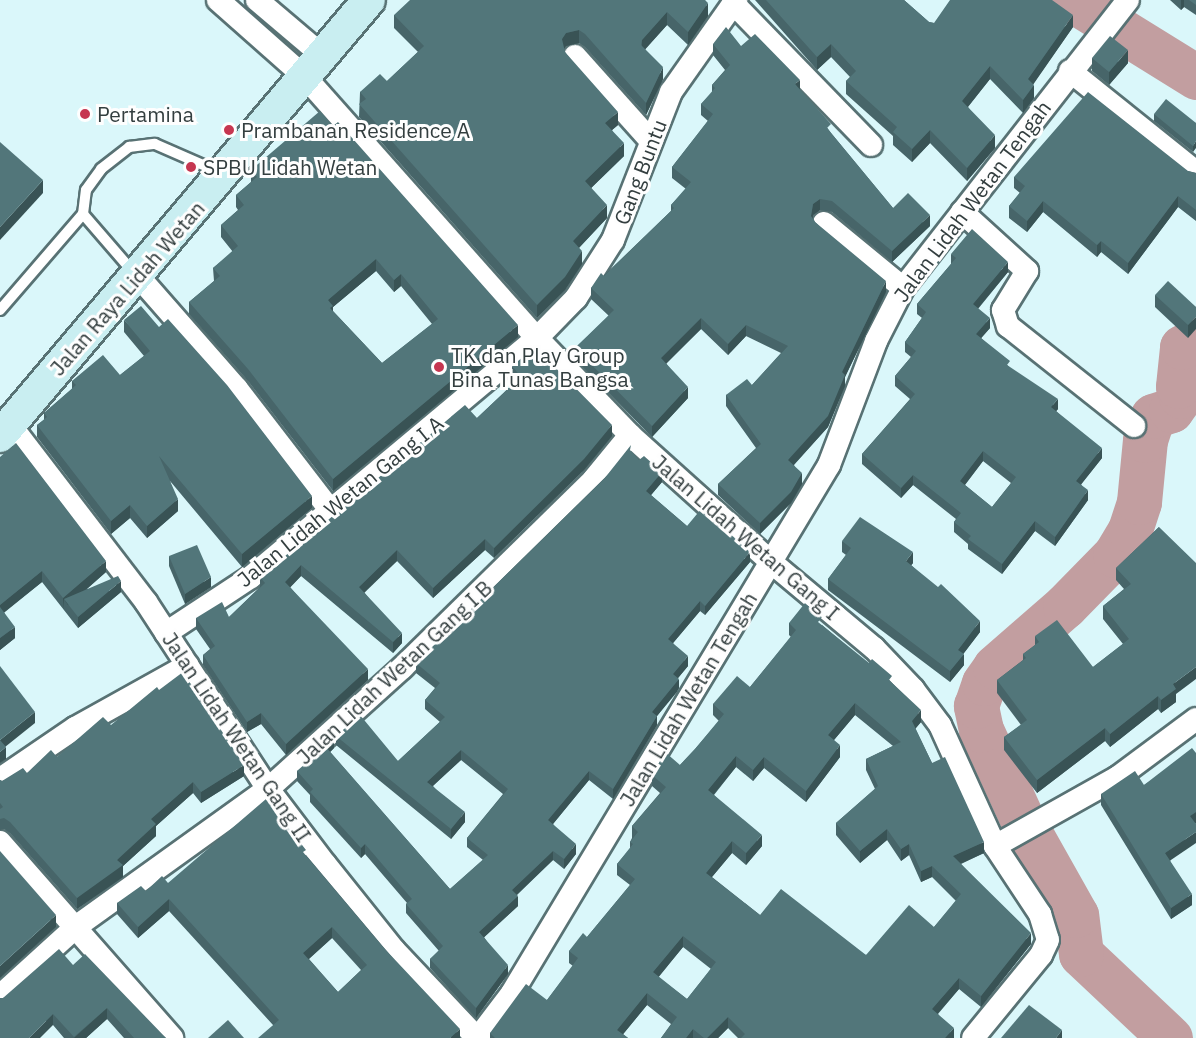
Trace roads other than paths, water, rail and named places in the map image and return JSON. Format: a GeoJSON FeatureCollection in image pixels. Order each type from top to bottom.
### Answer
{"type":"FeatureCollection","features":[{"type":"Feature","properties":{"kind":"main road","name":"Jalan Raya Lidah Wetan"},"geometry":{"type":"LineString","coordinates":[[4,426],[138,276],[369,0]]}},
{"type":"Feature","properties":{"kind":"street"},"geometry":{"type":"LineString","coordinates":[[218,0],[314,67]]}},
{"type":"Feature","properties":{"kind":"street"},"geometry":{"type":"LineString","coordinates":[[257,0],[314,67]]}},
{"type":"Feature","properties":{"kind":"street","name":"Jalan Lidah Wetan Tengah"},"geometry":{"type":"LineString","coordinates":[[477,1038],[512,993],[829,465],[876,341],[903,288],[1076,63],[1128,0]]}},
{"type":"Feature","properties":{"kind":"street"},"geometry":{"type":"LineString","coordinates":[[734,2],[871,145]]}},
{"type":"Feature","properties":{"kind":"street","name":"Gang Buntu"},"geometry":{"type":"LineString","coordinates":[[537,338],[576,298],[596,270],[632,198],[651,141],[671,92],[734,2]]}},
{"type":"Feature","properties":{"kind":"street"},"geometry":{"type":"LineString","coordinates":[[575,56],[651,141]]}},
{"type":"Feature","properties":{"kind":"street"},"geometry":{"type":"LineString","coordinates":[[1076,63],[1196,172]]}},
{"type":"Feature","properties":{"kind":"street","name":"Jalan Lidah Wetan Gang I"},"geometry":{"type":"LineString","coordinates":[[314,67],[537,338],[630,435],[771,562],[874,648],[913,688],[940,725],[1040,914],[1048,940],[1041,955],[973,1038]]}},
{"type":"Feature","properties":{"kind":"street"},"geometry":{"type":"LineString","coordinates":[[962,212],[1027,271],[1003,310],[1008,326],[1134,426]]}},
{"type":"Feature","properties":{"kind":"street"},"geometry":{"type":"LineString","coordinates":[[824,222],[903,288]]}},
{"type":"Feature","properties":{"kind":"street"},"geometry":{"type":"LineString","coordinates":[[138,276],[237,389],[331,511]]}},
{"type":"Feature","properties":{"kind":"street","name":"Jalan Lidah Wetan Gang I A"},"geometry":{"type":"LineString","coordinates":[[166,633],[251,578],[537,338]]}},
{"type":"Feature","properties":{"kind":"street","name":"Jalan Lidah Wetan Gang II"},"geometry":{"type":"LineString","coordinates":[[4,426],[146,602],[268,789],[394,950],[477,1038]]}},
{"type":"Feature","properties":{"kind":"street","name":"Jalan Lidah Wetan Gang I B"},"geometry":{"type":"LineString","coordinates":[[0,996],[77,926],[268,789],[402,668],[594,478],[630,435]]}},
{"type":"Feature","properties":{"kind":"street"},"geometry":{"type":"LineString","coordinates":[[0,779],[75,728],[188,665]]}},
{"type":"Feature","properties":{"kind":"street"},"geometry":{"type":"LineString","coordinates":[[1001,843],[1118,777],[1196,718]]}},
{"type":"Feature","properties":{"kind":"street"},"geometry":{"type":"LineString","coordinates":[[0,842],[77,926],[172,1038]]}},
{"type":"Feature","properties":{"kind":"lane"},"geometry":{"type":"LineString","coordinates":[[0,310],[83,214],[86,190],[101,169],[129,147],[155,144],[224,174]]}},
{"type":"Feature","properties":{"kind":"lane"},"geometry":{"type":"LineString","coordinates":[[83,214],[138,276]]}},
{"type":"Feature","properties":{"kind":"waterway"},"geometry":{"type":"LineString","coordinates":[[1072,0],[1196,77]]}},
{"type":"Feature","properties":{"kind":"waterway"},"geometry":{"type":"LineString","coordinates":[[1170,1038],[1081,954],[1076,915],[1022,819],[981,730],[976,706],[984,683],[995,667],[1065,606],[1115,555],[1130,530],[1139,502],[1145,440],[1153,416],[1171,410],[1181,396],[1178,386],[1182,347],[1196,340]]}},
{"type":"Feature","properties":{"kind":"place","name":"Pertamina"},"geometry":{"type":"Point","coordinates":[85,114]}},
{"type":"Feature","properties":{"kind":"place","name":"Prambanan Residence A"},"geometry":{"type":"Point","coordinates":[229,130]}},
{"type":"Feature","properties":{"kind":"place","name":"SPBU Lidah Wetan"},"geometry":{"type":"Point","coordinates":[191,167]}},
{"type":"Feature","properties":{"kind":"place","name":"TK dan Play Group Bina Tunas Bangsa"},"geometry":{"type":"Point","coordinates":[439,367]}}]}
